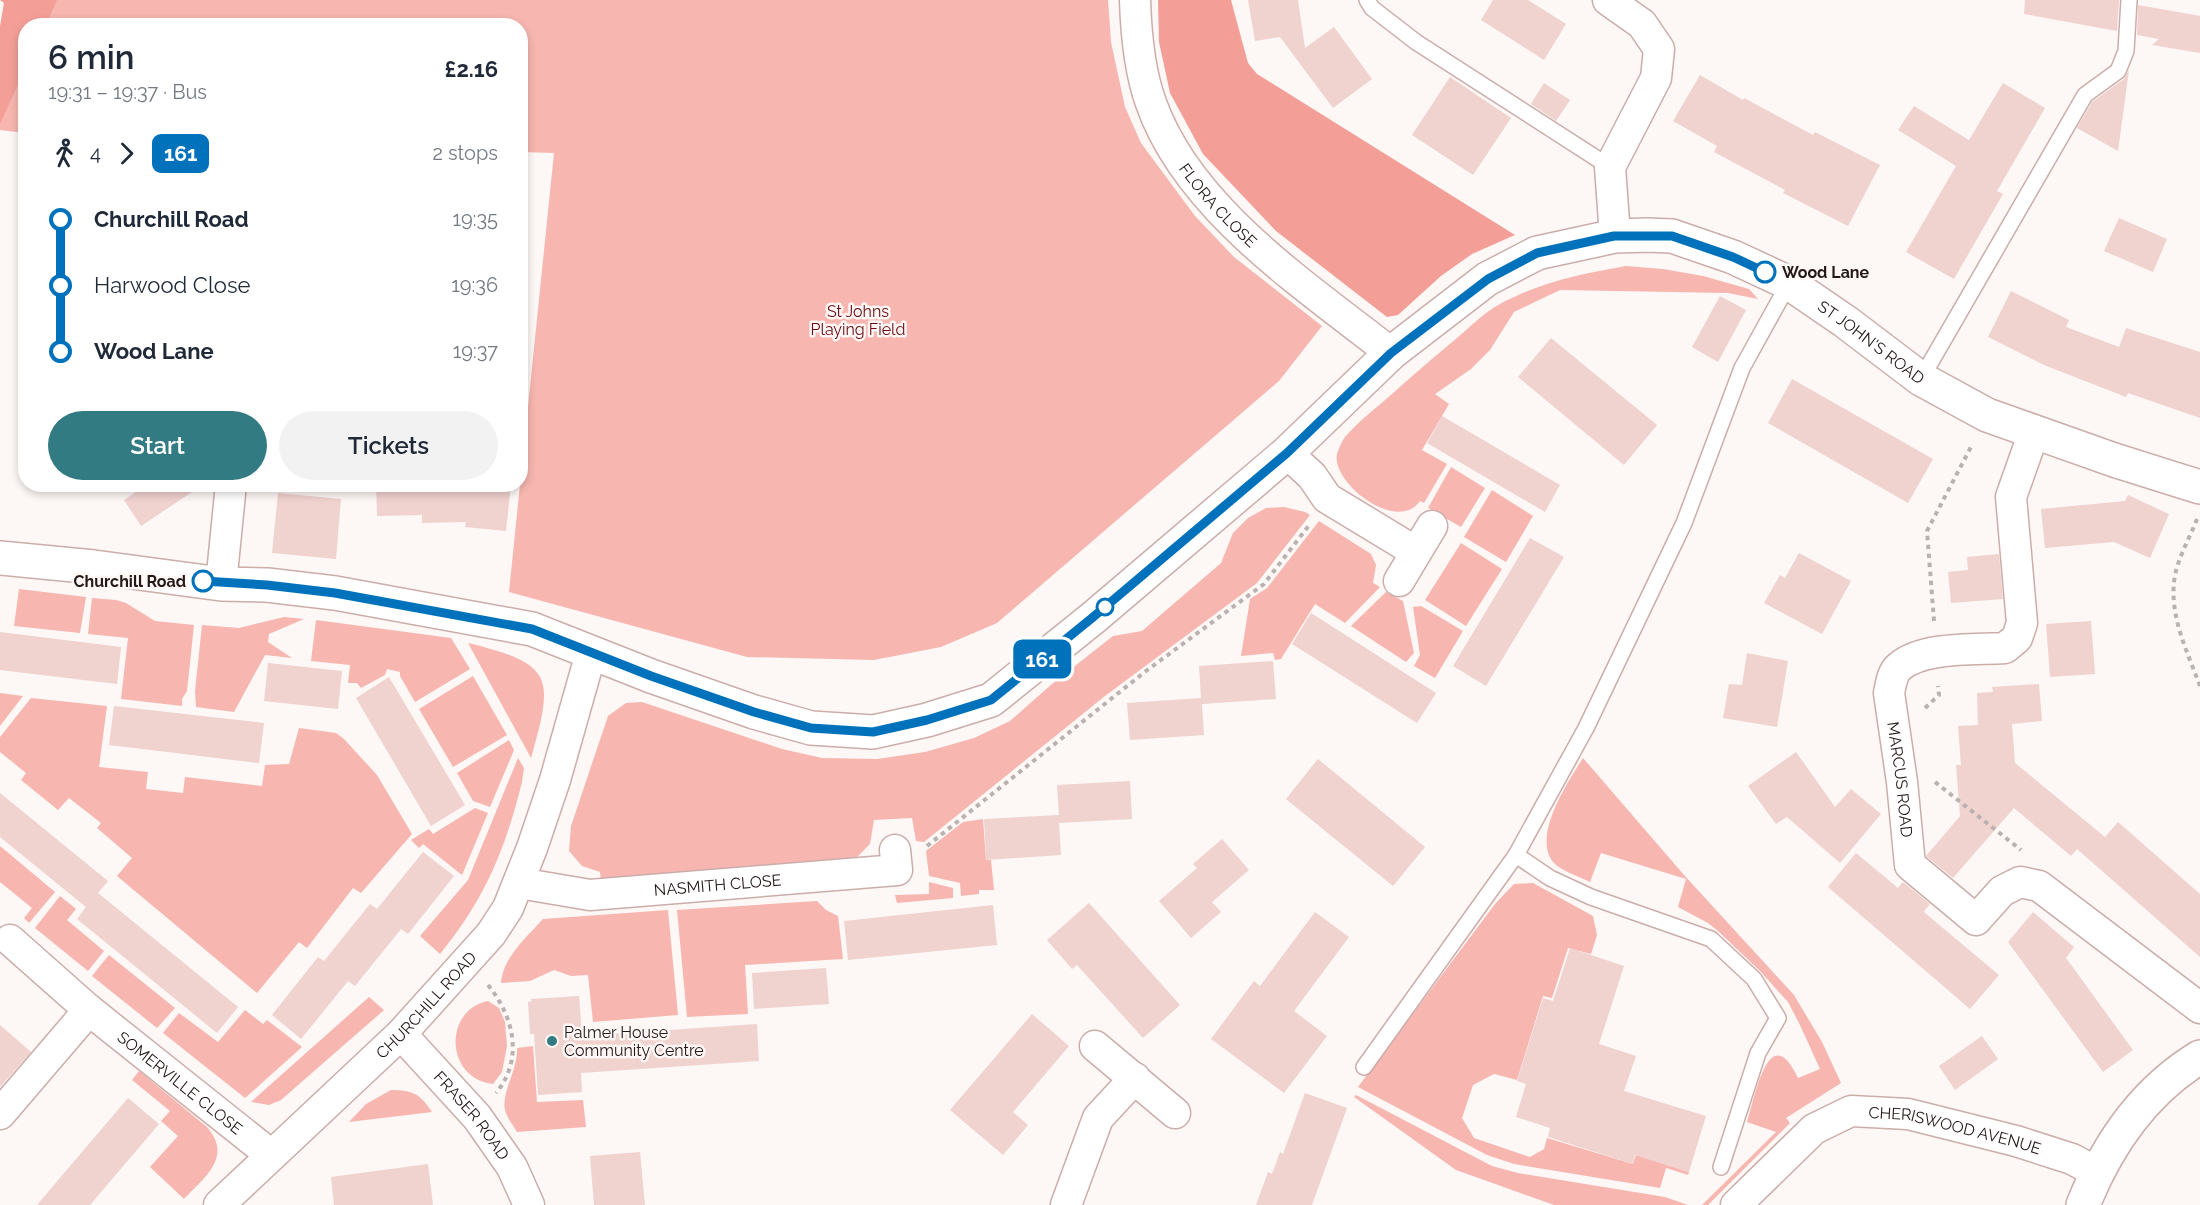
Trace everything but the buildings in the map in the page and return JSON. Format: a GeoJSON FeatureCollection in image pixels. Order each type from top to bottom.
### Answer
{"type":"FeatureCollection","features":[{"type":"Feature","properties":{"kind":"street","name":"FLORA CLOSE"},"geometry":{"type":"LineString","coordinates":[[1135,0],[1136,31],[1150,103],[1168,142],[1182,165],[1206,195],[1251,242],[1391,353]]}},
{"type":"Feature","properties":{"kind":"street"},"geometry":{"type":"LineString","coordinates":[[1608,0],[1642,24],[1659,49],[1656,78],[1610,167],[1614,236]]}},
{"type":"Feature","properties":{"kind":"street","name":"ST JOHN'S ROAD"},"geometry":{"type":"LineString","coordinates":[[0,558],[93,567],[221,584],[267,585],[335,593],[532,629],[733,705],[811,728],[873,732],[927,720],[991,700],[1287,453],[1391,353],[1488,279],[1537,253],[1614,236],[1672,236],[1733,257],[1789,283],[1846,322],[1921,379],[1987,415],[2200,487]]}},
{"type":"Feature","properties":{"kind":"street","name":"MARCUS ROAD"},"geometry":{"type":"LineString","coordinates":[[2034,432],[2012,497],[2022,623],[2017,638],[2006,648],[1936,652],[1913,658],[1897,668],[1891,680],[1889,693],[1902,782],[1910,865],[1976,920],[2002,891],[2020,882],[2039,886],[2200,1008]]}},
{"type":"Feature","properties":{"kind":"street"},"geometry":{"type":"LineString","coordinates":[[1287,453],[1312,476],[1327,498],[1416,552]]}},
{"type":"Feature","properties":{"kind":"street"},"geometry":{"type":"LineString","coordinates":[[221,584],[230,492]]}},
{"type":"Feature","properties":{"kind":"street"},"geometry":{"type":"LineString","coordinates":[[1399,581],[1432,526]]}},
{"type":"Feature","properties":{"kind":"street","name":"CHURCHILL ROAD"},"geometry":{"type":"LineString","coordinates":[[219,1205],[401,1034],[491,934],[508,908],[519,883],[555,780],[591,653]]}},
{"type":"Feature","properties":{"kind":"street","name":"NASMITH CLOSE"},"geometry":{"type":"LineString","coordinates":[[519,883],[590,895],[897,870],[895,850]]}},
{"type":"Feature","properties":{"kind":"street","name":"SOMERVILLE CLOSE"},"geometry":{"type":"LineString","coordinates":[[10,940],[89,1010],[272,1155]]}},
{"type":"Feature","properties":{"kind":"street"},"geometry":{"type":"LineString","coordinates":[[0,1114],[89,1010]]}},
{"type":"Feature","properties":{"kind":"street","name":"FRASER ROAD"},"geometry":{"type":"LineString","coordinates":[[401,1034],[477,1117],[512,1167],[529,1205]]}},
{"type":"Feature","properties":{"kind":"street"},"geometry":{"type":"LineString","coordinates":[[1095,1046],[1175,1113]]}},
{"type":"Feature","properties":{"kind":"street"},"geometry":{"type":"LineString","coordinates":[[2083,1205],[2096,1172],[2121,1131],[2157,1090],[2200,1057]]}},
{"type":"Feature","properties":{"kind":"street"},"geometry":{"type":"LineString","coordinates":[[1073,1203],[1098,1118],[1135,1078]]}},
{"type":"Feature","properties":{"kind":"street","name":"CHERISWOOD AVENUE"},"geometry":{"type":"LineString","coordinates":[[1736,1205],[1814,1129],[1851,1111],[1908,1114],[1962,1127],[2072,1159],[2096,1172]]}},
{"type":"Feature","properties":{"kind":"lane"},"geometry":{"type":"LineString","coordinates":[[1367,0],[1372,8],[1416,42],[1610,167]]}},
{"type":"Feature","properties":{"kind":"lane"},"geometry":{"type":"LineString","coordinates":[[1921,379],[2085,95],[2118,71],[2126,51],[2129,0]]}},
{"type":"Feature","properties":{"kind":"lane"},"geometry":{"type":"LineString","coordinates":[[1364,1067],[1516,855],[1586,728],[1684,523],[1742,369],[1789,283]]}},
{"type":"Feature","properties":{"kind":"lane"},"geometry":{"type":"LineString","coordinates":[[1516,855],[1550,878],[1592,897],[1711,939],[1754,979],[1778,1018],[1758,1053],[1721,1167]]}},
{"type":"Feature","properties":{"kind":"path"},"geometry":{"type":"LineString","coordinates":[[1936,652],[1927,531],[1970,450]]}},
{"type":"Feature","properties":{"kind":"path"},"geometry":{"type":"LineString","coordinates":[[895,850],[923,849],[1146,671],[1264,584],[1317,515],[1327,498]]}},
{"type":"Feature","properties":{"kind":"path"},"geometry":{"type":"LineString","coordinates":[[2200,513],[2176,572],[2173,605],[2181,636],[2200,686]]}},
{"type":"Feature","properties":{"kind":"path"},"geometry":{"type":"LineString","coordinates":[[1917,715],[1939,695],[1938,685]]}},
{"type":"Feature","properties":{"kind":"path"},"geometry":{"type":"LineString","coordinates":[[1929,775],[2028,856]]}},
{"type":"Feature","properties":{"kind":"path"},"geometry":{"type":"LineString","coordinates":[[468,961],[499,999],[508,1020],[513,1042],[512,1065],[506,1081],[477,1117]]}},
{"type":"Feature","properties":{"kind":"green space","name":"St Johns Playing Field"},"geometry":{"type":"Polygon","coordinates":[[[31,0],[1108,0],[1111,42],[1125,107],[1141,143],[1195,216],[1234,257],[1322,326],[1279,381],[997,623],[941,647],[874,660],[747,657],[509,592],[519,492],[528,492],[528,407],[554,153],[528,152],[528,18],[25,18],[31,0]]]}},
{"type":"Feature","properties":{"kind":"green space","name":"St Johns Playing Field"},"geometry":{"type":"Polygon","coordinates":[[[18,36],[18,132],[0,130],[0,87],[18,36]]]}},
{"type":"Feature","properties":{"kind":"green space"},"geometry":{"type":"Polygon","coordinates":[[[1626,266],[1703,276],[1749,289],[1758,299],[1728,293],[1560,290],[1514,312],[1490,350],[1471,369],[1435,394],[1449,404],[1422,450],[1447,464],[1424,503],[1420,501],[1410,510],[1396,512],[1382,508],[1368,501],[1344,478],[1338,466],[1337,454],[1345,437],[1489,311],[1515,296],[1546,284],[1626,266]]]}},
{"type":"Feature","properties":{"kind":"green space"},"geometry":{"type":"Polygon","coordinates":[[[1451,467],[1485,488],[1461,527],[1428,508],[1451,467]]]}},
{"type":"Feature","properties":{"kind":"green space"},"geometry":{"type":"Polygon","coordinates":[[[1492,490],[1533,516],[1506,562],[1464,537],[1492,490]]]}},
{"type":"Feature","properties":{"kind":"green space"},"geometry":{"type":"Polygon","coordinates":[[[1284,507],[1310,515],[1257,583],[1105,696],[924,842],[916,841],[912,818],[874,820],[870,844],[854,860],[601,880],[600,872],[582,866],[569,851],[571,826],[608,716],[626,703],[642,702],[782,749],[822,758],[877,759],[925,752],[974,738],[1010,721],[1052,684],[1113,636],[1142,631],[1221,563],[1233,533],[1248,518],[1266,508],[1284,507]]]}},
{"type":"Feature","properties":{"kind":"green space"},"geometry":{"type":"Polygon","coordinates":[[[1319,521],[1371,554],[1376,565],[1373,583],[1380,587],[1345,623],[1315,604],[1281,659],[1275,660],[1273,653],[1241,656],[1250,599],[1267,588],[1319,521]]]}},
{"type":"Feature","properties":{"kind":"green space"},"geometry":{"type":"Polygon","coordinates":[[[1461,543],[1502,569],[1466,626],[1425,600],[1461,543]]]}},
{"type":"Feature","properties":{"kind":"green space"},"geometry":{"type":"Polygon","coordinates":[[[19,589],[86,597],[80,633],[14,626],[19,589]]]}},
{"type":"Feature","properties":{"kind":"green space"},"geometry":{"type":"Polygon","coordinates":[[[1386,592],[1403,601],[1414,653],[1406,662],[1351,626],[1386,592]]]}},
{"type":"Feature","properties":{"kind":"green space"},"geometry":{"type":"Polygon","coordinates":[[[92,598],[126,603],[155,621],[194,625],[187,691],[182,699],[182,706],[121,699],[128,638],[88,634],[92,598]]]}},
{"type":"Feature","properties":{"kind":"green space"},"geometry":{"type":"Polygon","coordinates":[[[1421,606],[1463,631],[1435,678],[1414,666],[1420,655],[1413,607],[1421,606]]]}},
{"type":"Feature","properties":{"kind":"green space"},"geometry":{"type":"Polygon","coordinates":[[[284,617],[304,619],[269,634],[268,642],[292,658],[265,655],[234,712],[196,707],[195,691],[202,625],[239,628],[284,617]]]}},
{"type":"Feature","properties":{"kind":"green space"},"geometry":{"type":"Polygon","coordinates":[[[316,620],[451,638],[470,669],[415,702],[400,672],[387,669],[385,675],[361,688],[357,683],[348,683],[350,665],[311,661],[316,620]]]}},
{"type":"Feature","properties":{"kind":"green space"},"geometry":{"type":"Polygon","coordinates":[[[468,643],[517,658],[532,667],[540,678],[544,692],[543,709],[531,758],[468,643]]]}},
{"type":"Feature","properties":{"kind":"green space"},"geometry":{"type":"Polygon","coordinates":[[[473,676],[507,735],[453,767],[419,709],[473,676]]]}},
{"type":"Feature","properties":{"kind":"green space"},"geometry":{"type":"Polygon","coordinates":[[[0,693],[23,696],[0,726],[0,693]]]}},
{"type":"Feature","properties":{"kind":"green space"},"geometry":{"type":"Polygon","coordinates":[[[31,698],[107,706],[99,767],[148,772],[146,789],[183,793],[185,777],[262,786],[265,765],[289,764],[299,728],[336,733],[377,775],[412,834],[361,893],[353,888],[307,948],[299,942],[257,993],[117,876],[132,858],[97,828],[101,823],[69,798],[58,810],[21,780],[26,773],[0,752],[0,737],[31,698]]]}},
{"type":"Feature","properties":{"kind":"green space"},"geometry":{"type":"Polygon","coordinates":[[[509,740],[514,750],[490,807],[473,801],[457,773],[509,740]]]}},
{"type":"Feature","properties":{"kind":"green space"},"geometry":{"type":"Polygon","coordinates":[[[518,758],[524,768],[522,782],[492,873],[456,934],[440,954],[420,936],[468,880],[518,758]]]}},
{"type":"Feature","properties":{"kind":"green space"},"geometry":{"type":"Polygon","coordinates":[[[1583,758],[1684,875],[1794,995],[1822,1042],[1841,1083],[1786,1118],[1790,1123],[1708,1205],[1702,1205],[1776,1132],[1747,1122],[1759,1081],[1771,1059],[1779,1056],[1788,1061],[1798,1078],[1820,1069],[1788,1002],[1760,971],[1718,931],[1678,907],[1686,879],[1601,853],[1590,882],[1553,862],[1548,851],[1549,824],[1561,794],[1583,758]]]}},
{"type":"Feature","properties":{"kind":"green space"},"geometry":{"type":"Polygon","coordinates":[[[475,808],[488,813],[462,875],[423,844],[419,848],[411,840],[429,829],[433,834],[475,808]]]}},
{"type":"Feature","properties":{"kind":"green space"},"geometry":{"type":"Polygon","coordinates":[[[983,819],[986,860],[991,860],[994,890],[979,890],[979,894],[961,896],[960,883],[929,876],[926,851],[963,822],[983,819]]]}},
{"type":"Feature","properties":{"kind":"green space"},"geometry":{"type":"Polygon","coordinates":[[[0,846],[55,892],[29,923],[24,918],[32,908],[0,882],[0,846]]]}},
{"type":"Feature","properties":{"kind":"green space"},"geometry":{"type":"Polygon","coordinates":[[[929,882],[953,888],[953,898],[897,903],[895,895],[929,894],[929,882]]]}},
{"type":"Feature","properties":{"kind":"green space"},"geometry":{"type":"Polygon","coordinates":[[[1533,883],[1593,916],[1597,935],[1591,954],[1568,948],[1552,998],[1543,996],[1517,1080],[1494,1074],[1473,1085],[1462,1118],[1474,1138],[1530,1157],[1544,1149],[1547,1138],[1633,1164],[1636,1155],[1689,1172],[1688,1175],[1666,1168],[1660,1188],[1514,1164],[1487,1155],[1358,1087],[1495,904],[1514,884],[1533,883]]]}},
{"type":"Feature","properties":{"kind":"green space"},"geometry":{"type":"Polygon","coordinates":[[[60,896],[76,909],[67,920],[104,951],[88,971],[35,928],[60,896]]]}},
{"type":"Feature","properties":{"kind":"green space"},"geometry":{"type":"Polygon","coordinates":[[[817,901],[826,910],[838,916],[843,959],[745,965],[748,1014],[687,1017],[677,910],[817,901]]]}},
{"type":"Feature","properties":{"kind":"green space"},"geometry":{"type":"Polygon","coordinates":[[[668,910],[678,1015],[593,1022],[588,975],[571,976],[554,970],[530,981],[501,983],[511,956],[543,919],[668,910]]]}},
{"type":"Feature","properties":{"kind":"green space"},"geometry":{"type":"Polygon","coordinates":[[[109,955],[175,1008],[157,1028],[92,976],[109,955]]]}},
{"type":"Feature","properties":{"kind":"green space"},"geometry":{"type":"Polygon","coordinates":[[[369,997],[384,1010],[281,1100],[269,1105],[251,1102],[369,997]]]}},
{"type":"Feature","properties":{"kind":"green space"},"geometry":{"type":"Polygon","coordinates":[[[488,1001],[499,1008],[505,1022],[507,1046],[502,1072],[493,1084],[477,1079],[466,1070],[458,1058],[456,1044],[457,1030],[463,1017],[473,1007],[488,1001]]]}},
{"type":"Feature","properties":{"kind":"green space"},"geometry":{"type":"Polygon","coordinates":[[[245,1010],[263,1024],[267,1020],[302,1047],[245,1098],[163,1033],[179,1013],[218,1042],[245,1010]]]}},
{"type":"Feature","properties":{"kind":"green space"},"geometry":{"type":"Polygon","coordinates":[[[533,1046],[537,1102],[583,1100],[586,1127],[517,1132],[505,1110],[505,1096],[517,1056],[517,1048],[533,1046]]]}},
{"type":"Feature","properties":{"kind":"green space"},"geometry":{"type":"Polygon","coordinates":[[[139,1071],[207,1127],[214,1138],[217,1157],[213,1166],[184,1199],[150,1167],[178,1136],[161,1121],[170,1111],[132,1080],[139,1071]]]}},
{"type":"Feature","properties":{"kind":"green space"},"geometry":{"type":"Polygon","coordinates":[[[391,1090],[415,1094],[432,1112],[349,1122],[366,1104],[391,1090]]]}},
{"type":"Feature","properties":{"kind":"green space"},"geometry":{"type":"Polygon","coordinates":[[[1356,1095],[1492,1166],[1518,1173],[1665,1197],[1688,1205],[1554,1205],[1456,1170],[1354,1097],[1356,1095]]]}},
{"type":"Feature","properties":{"kind":"shaded area"},"geometry":{"type":"Polygon","coordinates":[[[0,0],[57,0],[49,18],[18,18],[18,84],[0,124],[0,26],[4,3],[0,0]]]}},
{"type":"Feature","properties":{"kind":"shaded area"},"geometry":{"type":"Polygon","coordinates":[[[1158,0],[1231,0],[1248,63],[1257,74],[1515,235],[1472,254],[1441,276],[1398,315],[1387,317],[1276,231],[1203,154],[1170,93],[1159,42],[1158,0]]]}},
{"type":"Feature","properties":{"kind":"bus line","name":"161"},"geometry":{"type":"LineString","coordinates":[[203,581],[221,584],[267,585],[335,593],[532,629],[651,676],[754,712],[811,728],[873,732],[927,720],[991,700],[1287,453],[1391,353],[1488,279],[1537,253],[1614,236],[1672,236],[1733,257],[1765,272]]}},
{"type":"Feature","properties":{"kind":"place","name":"Wood Lane"},"geometry":{"type":"Point","coordinates":[1765,272]}},
{"type":"Feature","properties":{"kind":"place","name":"Churchill Road"},"geometry":{"type":"Point","coordinates":[203,581]}},
{"type":"Feature","properties":{"kind":"place","name":"Palmer House Community Centre"},"geometry":{"type":"Point","coordinates":[552,1041]}}]}
